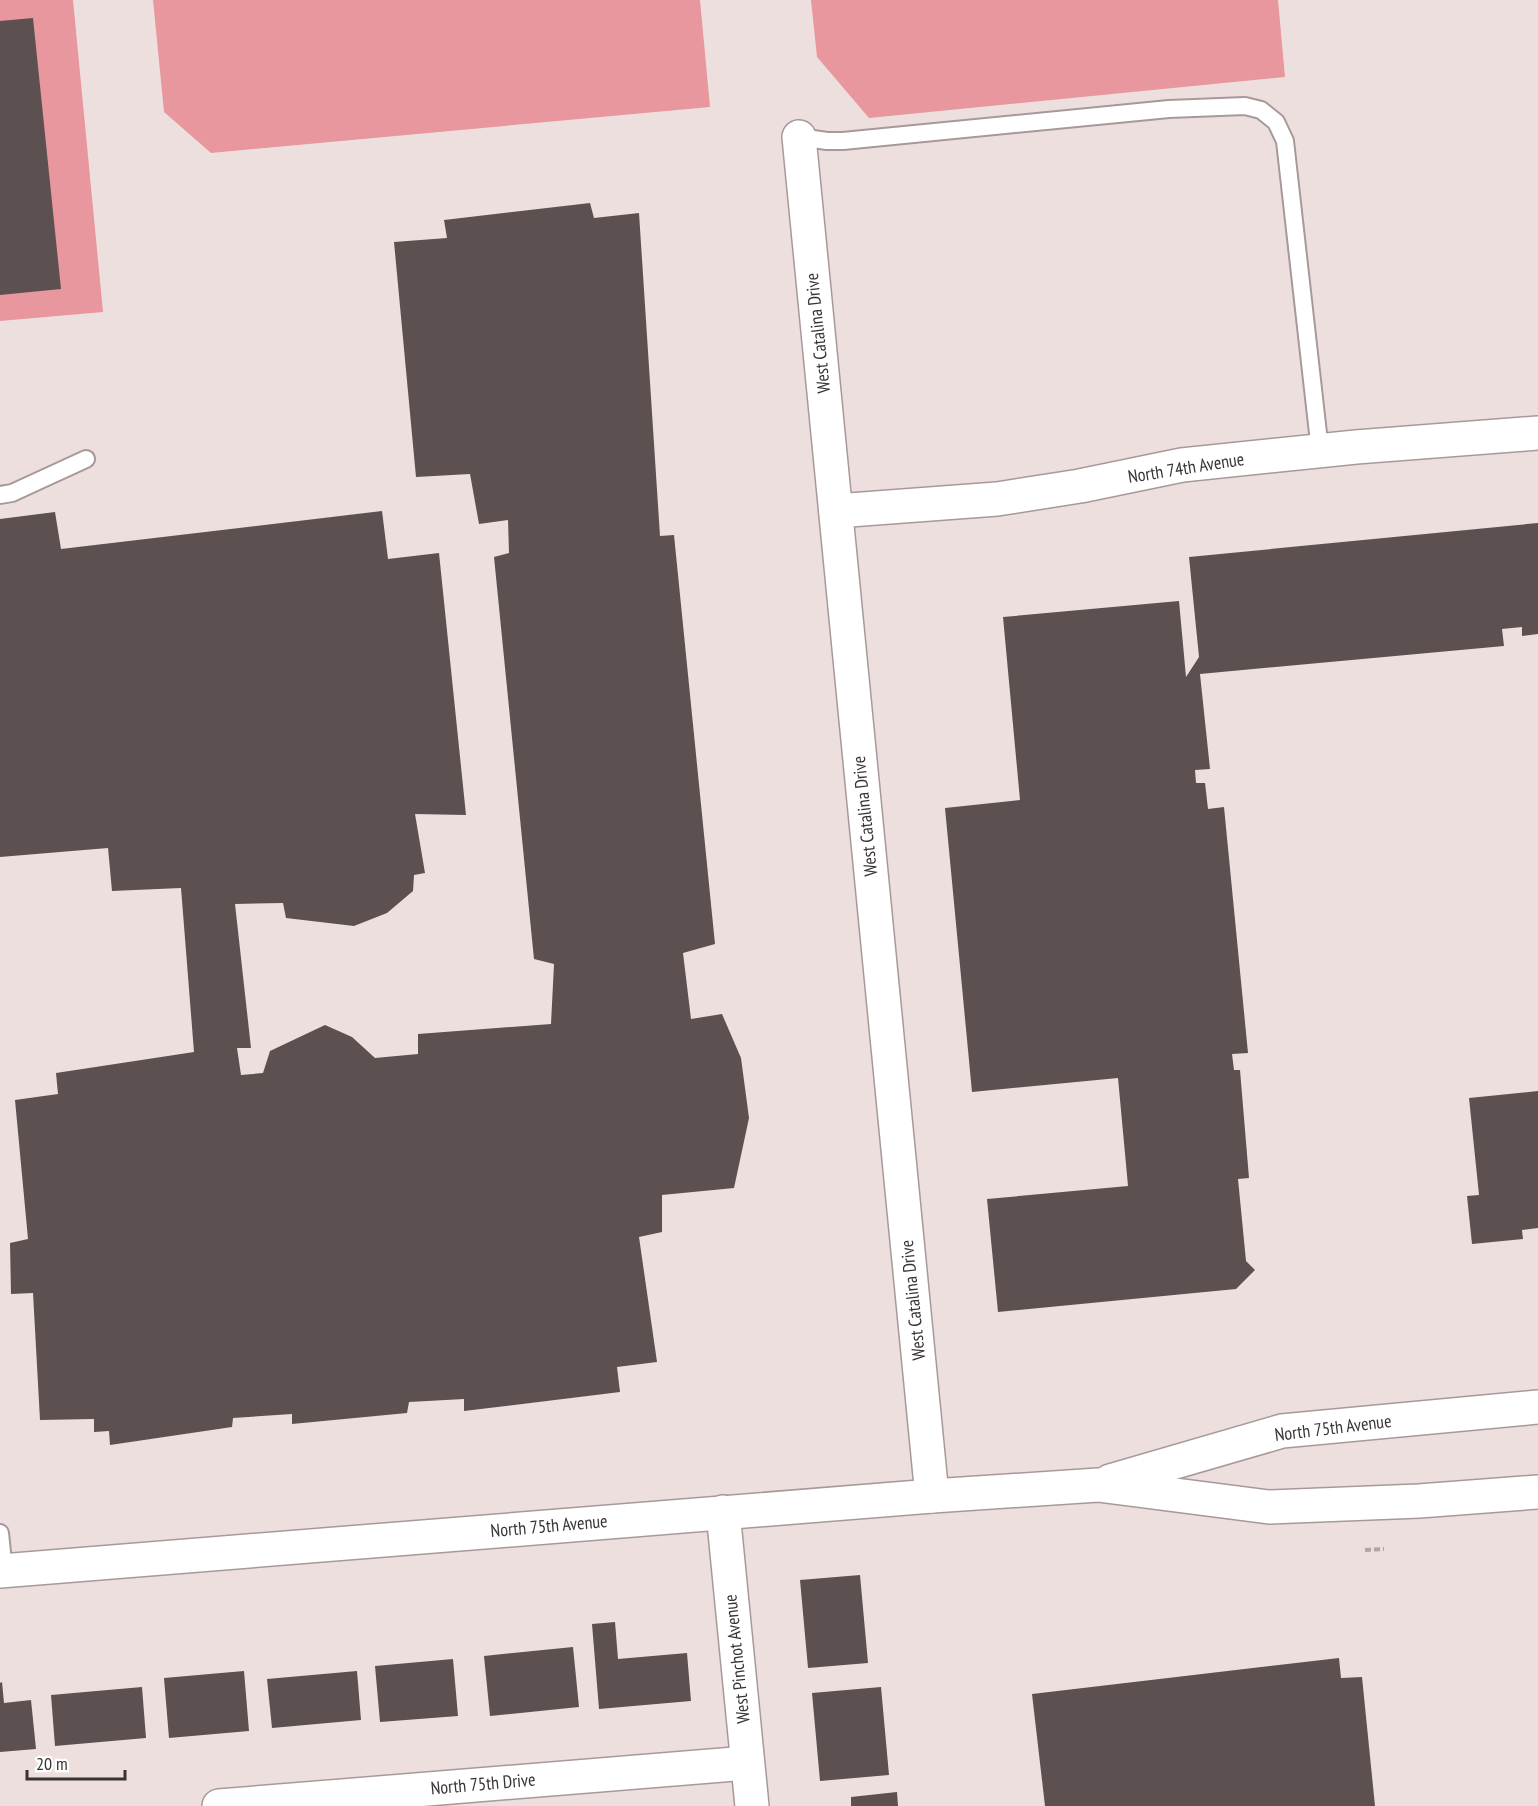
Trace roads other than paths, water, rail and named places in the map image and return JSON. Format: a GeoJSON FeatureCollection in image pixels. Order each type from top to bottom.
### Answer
{"type":"FeatureCollection","features":[{"type":"Feature","properties":{"kind":"street","name":"West Catalina Drive"},"geometry":{"type":"LineString","coordinates":[[799,137],[932,1496]]}},
{"type":"Feature","properties":{"kind":"street","name":"North 74th Avenue"},"geometry":{"type":"LineString","coordinates":[[836,511],[997,499],[1080,486],[1182,465],[1538,433]]}},
{"type":"Feature","properties":{"kind":"street","name":"North 75th Avenue"},"geometry":{"type":"LineString","coordinates":[[1098,1485],[1282,1431],[1538,1407]]}},
{"type":"Feature","properties":{"kind":"street","name":"North 75th Avenue"},"geometry":{"type":"LineString","coordinates":[[2,1571],[723,1512],[1098,1485],[1269,1507],[1419,1501],[1538,1492]]}},
{"type":"Feature","properties":{"kind":"street","name":"West Pinchot Avenue"},"geometry":{"type":"LineString","coordinates":[[723,1512],[752,1806]]}},
{"type":"Feature","properties":{"kind":"street","name":"North 75th Drive"},"geometry":{"type":"LineString","coordinates":[[219,1806],[747,1763]]}},
{"type":"Feature","properties":{"kind":"lane"},"geometry":{"type":"LineString","coordinates":[[799,137],[827,141],[852,140],[1169,109],[1245,106],[1261,110],[1276,122],[1285,141],[1320,452]]}},
{"type":"Feature","properties":{"kind":"lane"},"geometry":{"type":"LineString","coordinates":[[0,495],[12,493],[86,459]]}},
{"type":"Feature","properties":{"kind":"lane"},"geometry":{"type":"LineString","coordinates":[[0,1533],[2,1571]]}}]}
